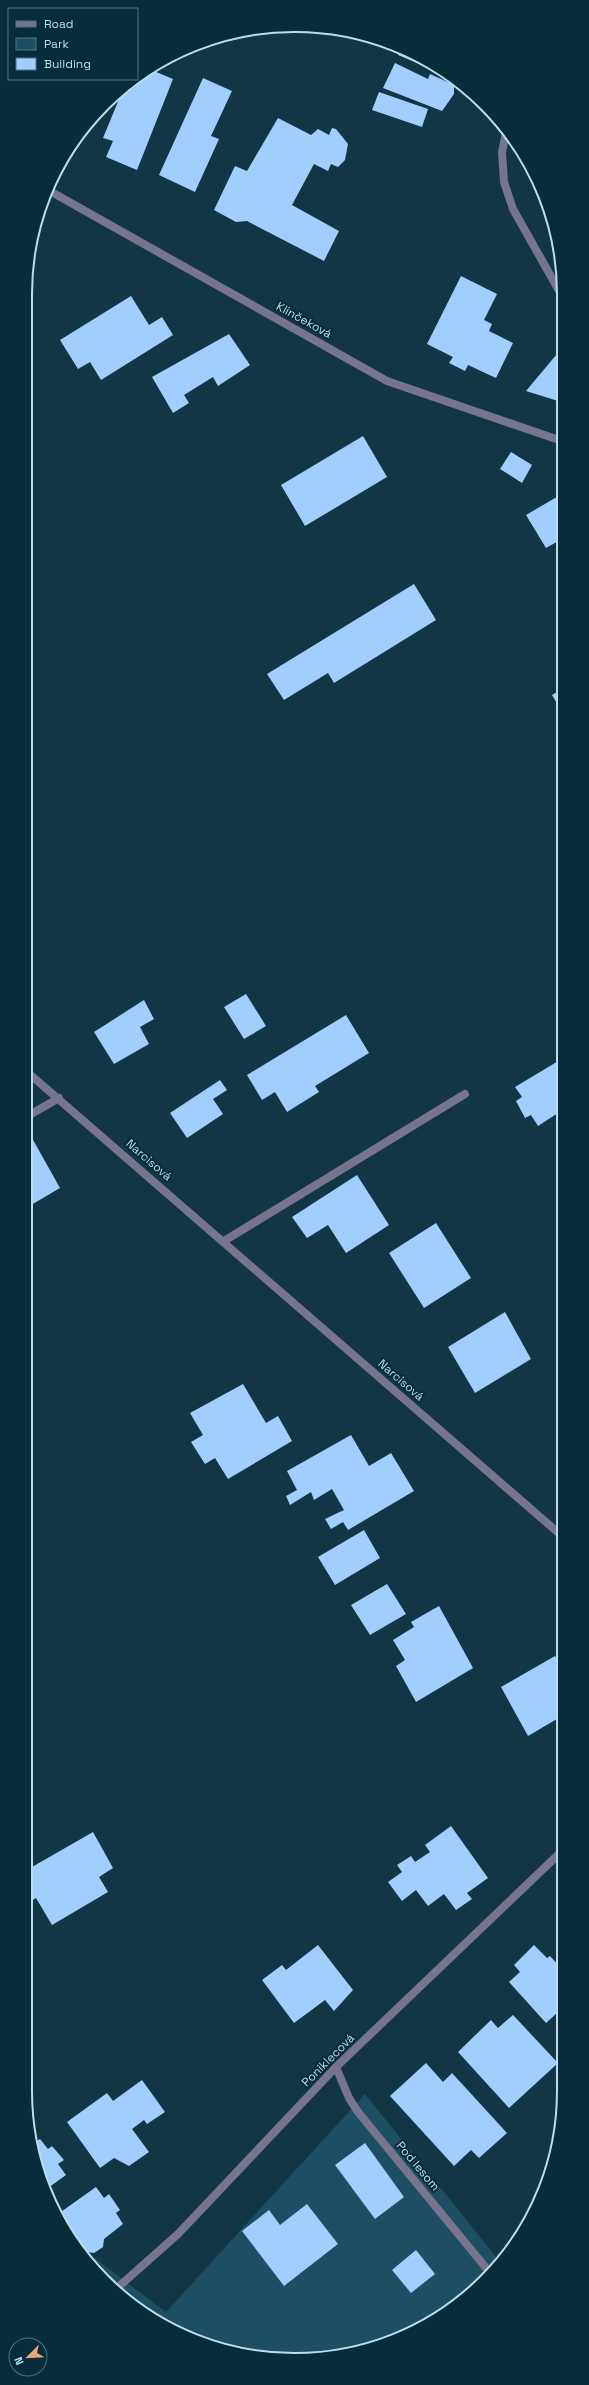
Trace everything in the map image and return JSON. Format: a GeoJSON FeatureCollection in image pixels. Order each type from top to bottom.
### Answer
{"type":"FeatureCollection","features":[{"type":"Feature","properties":{"kind":"street"},"geometry":{"type":"LineString","coordinates":[[505,138],[502,152],[504,182],[513,210],[557,286]]}},
{"type":"Feature","properties":{"kind":"street","name":"Klinčeková"},"geometry":{"type":"LineString","coordinates":[[53,193],[387,381],[557,439]]}},
{"type":"Feature","properties":{"kind":"street","name":"Narcisová"},"geometry":{"type":"LineString","coordinates":[[32,1076],[557,1532]]}},
{"type":"Feature","properties":{"kind":"street"},"geometry":{"type":"LineString","coordinates":[[224,1241],[465,1094]]}},
{"type":"Feature","properties":{"kind":"street"},"geometry":{"type":"LineString","coordinates":[[32,1114],[59,1098]]}},
{"type":"Feature","properties":{"kind":"street","name":"Poniklecová"},"geometry":{"type":"LineString","coordinates":[[119,2286],[178,2234],[336,2067],[557,1856]]}},
{"type":"Feature","properties":{"kind":"street","name":"Pod lesom"},"geometry":{"type":"LineString","coordinates":[[336,2067],[349,2098],[358,2112],[487,2269]]}},
{"type":"Feature","properties":{"kind":"green space"},"geometry":{"type":"Polygon","coordinates":[[[365,2094],[497,2258],[468,2288],[440,2309],[411,2326],[379,2339],[346,2348],[329,2351],[294,2353],[260,2351],[243,2348],[210,2339],[178,2326],[149,2309],[121,2288],[89,2254],[166,2312],[365,2094]]]}},
{"type":"Feature","properties":{"kind":"building"},"geometry":{"type":"Polygon","coordinates":[[[398,54],[423,65],[398,55],[398,54]]]}},
{"type":"Feature","properties":{"kind":"building"},"geometry":{"type":"Polygon","coordinates":[[[395,63],[428,79],[430,74],[450,83],[454,86],[454,94],[442,111],[383,88],[395,63]]]}},
{"type":"Feature","properties":{"kind":"building"},"geometry":{"type":"Polygon","coordinates":[[[156,72],[173,79],[137,170],[106,157],[113,141],[103,138],[121,97],[156,72]]]}},
{"type":"Feature","properties":{"kind":"building"},"geometry":{"type":"Polygon","coordinates":[[[203,78],[232,91],[211,136],[219,139],[195,192],[159,175],[203,78]]]}},
{"type":"Feature","properties":{"kind":"building"},"geometry":{"type":"Polygon","coordinates":[[[379,92],[428,109],[422,127],[372,110],[379,92]]]}},
{"type":"Feature","properties":{"kind":"building"},"geometry":{"type":"Polygon","coordinates":[[[278,118],[311,135],[318,129],[329,135],[332,128],[336,129],[348,144],[345,160],[338,167],[331,164],[328,171],[314,164],[292,205],[339,231],[324,261],[247,221],[236,222],[214,210],[235,166],[247,171],[278,118]]]}},
{"type":"Feature","properties":{"kind":"building"},"geometry":{"type":"Polygon","coordinates":[[[461,276],[497,294],[484,320],[492,324],[489,331],[513,343],[496,378],[468,365],[465,371],[449,363],[453,357],[427,344],[461,276]]]}},
{"type":"Feature","properties":{"kind":"building"},"geometry":{"type":"Polygon","coordinates":[[[131,296],[149,325],[162,317],[173,335],[101,380],[90,362],[78,369],[60,340],[131,296]]]}},
{"type":"Feature","properties":{"kind":"building"},"geometry":{"type":"Polygon","coordinates":[[[229,334],[250,365],[218,386],[213,377],[184,395],[189,403],[173,413],[152,377],[229,334]]]}},
{"type":"Feature","properties":{"kind":"building"},"geometry":{"type":"Polygon","coordinates":[[[557,354],[557,401],[526,391],[557,354]]]}},
{"type":"Feature","properties":{"kind":"building"},"geometry":{"type":"Polygon","coordinates":[[[363,436],[387,477],[305,526],[281,485],[363,436]]]}},
{"type":"Feature","properties":{"kind":"building"},"geometry":{"type":"Polygon","coordinates":[[[511,452],[532,465],[522,483],[500,469],[511,452]]]}},
{"type":"Feature","properties":{"kind":"building"},"geometry":{"type":"Polygon","coordinates":[[[557,497],[557,542],[546,548],[526,515],[557,497]]]}},
{"type":"Feature","properties":{"kind":"building"},"geometry":{"type":"Polygon","coordinates":[[[414,584],[436,620],[334,683],[328,673],[284,700],[267,674],[414,584]]]}},
{"type":"Feature","properties":{"kind":"building"},"geometry":{"type":"Polygon","coordinates":[[[557,692],[557,704],[552,695],[557,692]]]}},
{"type":"Feature","properties":{"kind":"building"},"geometry":{"type":"Polygon","coordinates":[[[246,994],[266,1026],[244,1039],[224,1007],[246,994]]]}},
{"type":"Feature","properties":{"kind":"building"},"geometry":{"type":"Polygon","coordinates":[[[144,1000],[154,1019],[140,1027],[149,1044],[114,1064],[94,1032],[144,1000]]]}},
{"type":"Feature","properties":{"kind":"building"},"geometry":{"type":"Polygon","coordinates":[[[346,1015],[369,1053],[315,1086],[319,1092],[287,1112],[275,1092],[262,1100],[247,1075],[346,1015]]]}},
{"type":"Feature","properties":{"kind":"building"},"geometry":{"type":"Polygon","coordinates":[[[557,1062],[557,1114],[538,1126],[531,1115],[525,1118],[516,1101],[522,1097],[515,1087],[557,1062]]]}},
{"type":"Feature","properties":{"kind":"building"},"geometry":{"type":"Polygon","coordinates":[[[220,1080],[227,1090],[213,1099],[223,1114],[187,1138],[170,1113],[220,1080]]]}},
{"type":"Feature","properties":{"kind":"building"},"geometry":{"type":"Polygon","coordinates":[[[32,1138],[60,1188],[32,1204],[32,1138]]]}},
{"type":"Feature","properties":{"kind":"building"},"geometry":{"type":"Polygon","coordinates":[[[357,1175],[389,1225],[346,1253],[328,1225],[307,1238],[292,1217],[357,1175]]]}},
{"type":"Feature","properties":{"kind":"building"},"geometry":{"type":"Polygon","coordinates":[[[436,1223],[471,1278],[424,1308],[389,1253],[436,1223]]]}},
{"type":"Feature","properties":{"kind":"building"},"geometry":{"type":"Polygon","coordinates":[[[505,1312],[531,1359],[475,1393],[448,1347],[505,1312]]]}},
{"type":"Feature","properties":{"kind":"building"},"geometry":{"type":"Polygon","coordinates":[[[243,1384],[266,1423],[278,1416],[292,1441],[228,1479],[215,1458],[205,1464],[191,1442],[203,1435],[190,1413],[243,1384]]]}},
{"type":"Feature","properties":{"kind":"building"},"geometry":{"type":"Polygon","coordinates":[[[351,1435],[369,1466],[391,1453],[414,1491],[348,1530],[343,1522],[331,1529],[325,1519],[344,1510],[332,1489],[314,1500],[311,1492],[290,1505],[286,1496],[297,1490],[287,1471],[351,1435]]]}},
{"type":"Feature","properties":{"kind":"building"},"geometry":{"type":"Polygon","coordinates":[[[364,1530],[380,1558],[335,1585],[318,1557],[364,1530]]]}},
{"type":"Feature","properties":{"kind":"building"},"geometry":{"type":"Polygon","coordinates":[[[387,1584],[406,1614],[370,1635],[351,1605],[387,1584]]]}},
{"type":"Feature","properties":{"kind":"building"},"geometry":{"type":"Polygon","coordinates":[[[439,1606],[473,1668],[416,1702],[396,1666],[405,1660],[393,1640],[414,1627],[411,1622],[439,1606]]]}},
{"type":"Feature","properties":{"kind":"building"},"geometry":{"type":"Polygon","coordinates":[[[555,1656],[557,1659],[557,1719],[528,1736],[501,1687],[555,1656]]]}},
{"type":"Feature","properties":{"kind":"building"},"geometry":{"type":"Polygon","coordinates":[[[451,1826],[488,1878],[467,1893],[472,1899],[456,1910],[444,1894],[428,1906],[416,1890],[402,1901],[388,1882],[402,1872],[397,1865],[411,1856],[415,1862],[430,1852],[425,1845],[451,1826]]]}},
{"type":"Feature","properties":{"kind":"building"},"geometry":{"type":"Polygon","coordinates":[[[93,1832],[113,1868],[99,1877],[108,1892],[52,1925],[36,1898],[33,1900],[32,1898],[32,1867],[93,1832]]]}},
{"type":"Feature","properties":{"kind":"building"},"geometry":{"type":"Polygon","coordinates":[[[318,1945],[353,1990],[334,2011],[325,2000],[294,2023],[262,1980],[282,1965],[286,1970],[318,1945]]]}},
{"type":"Feature","properties":{"kind":"building"},"geometry":{"type":"Polygon","coordinates":[[[534,1945],[547,1958],[550,1956],[557,1964],[557,2013],[546,2023],[509,1982],[520,1972],[514,1965],[534,1945]]]}},
{"type":"Feature","properties":{"kind":"building"},"geometry":{"type":"Polygon","coordinates":[[[513,2015],[557,2062],[557,2064],[509,2108],[458,2052],[491,2020],[498,2028],[513,2015]]]}},
{"type":"Feature","properties":{"kind":"building"},"geometry":{"type":"Polygon","coordinates":[[[426,2063],[443,2082],[452,2073],[507,2133],[479,2158],[471,2150],[454,2166],[390,2096],[426,2063]]]}},
{"type":"Feature","properties":{"kind":"building"},"geometry":{"type":"Polygon","coordinates":[[[142,2080],[165,2112],[147,2124],[144,2120],[132,2129],[149,2152],[129,2166],[114,2158],[100,2168],[67,2122],[107,2093],[113,2101],[142,2080]]]}},
{"type":"Feature","properties":{"kind":"building"},"geometry":{"type":"Polygon","coordinates":[[[40,2139],[48,2149],[52,2146],[64,2160],[58,2164],[66,2175],[50,2186],[46,2175],[37,2141],[40,2139]]]}},
{"type":"Feature","properties":{"kind":"building"},"geometry":{"type":"Polygon","coordinates":[[[365,2143],[404,2197],[375,2219],[335,2165],[365,2143]]]}},
{"type":"Feature","properties":{"kind":"building"},"geometry":{"type":"Polygon","coordinates":[[[96,2187],[104,2198],[109,2194],[120,2210],[116,2213],[123,2224],[104,2239],[103,2247],[94,2253],[88,2252],[61,2212],[96,2187]]]}},
{"type":"Feature","properties":{"kind":"building"},"geometry":{"type":"Polygon","coordinates":[[[307,2204],[338,2244],[284,2286],[242,2231],[269,2210],[280,2225],[307,2204]]]}},
{"type":"Feature","properties":{"kind":"building"},"geometry":{"type":"Polygon","coordinates":[[[416,2250],[435,2274],[411,2293],[392,2270],[416,2250]]]}}]}
